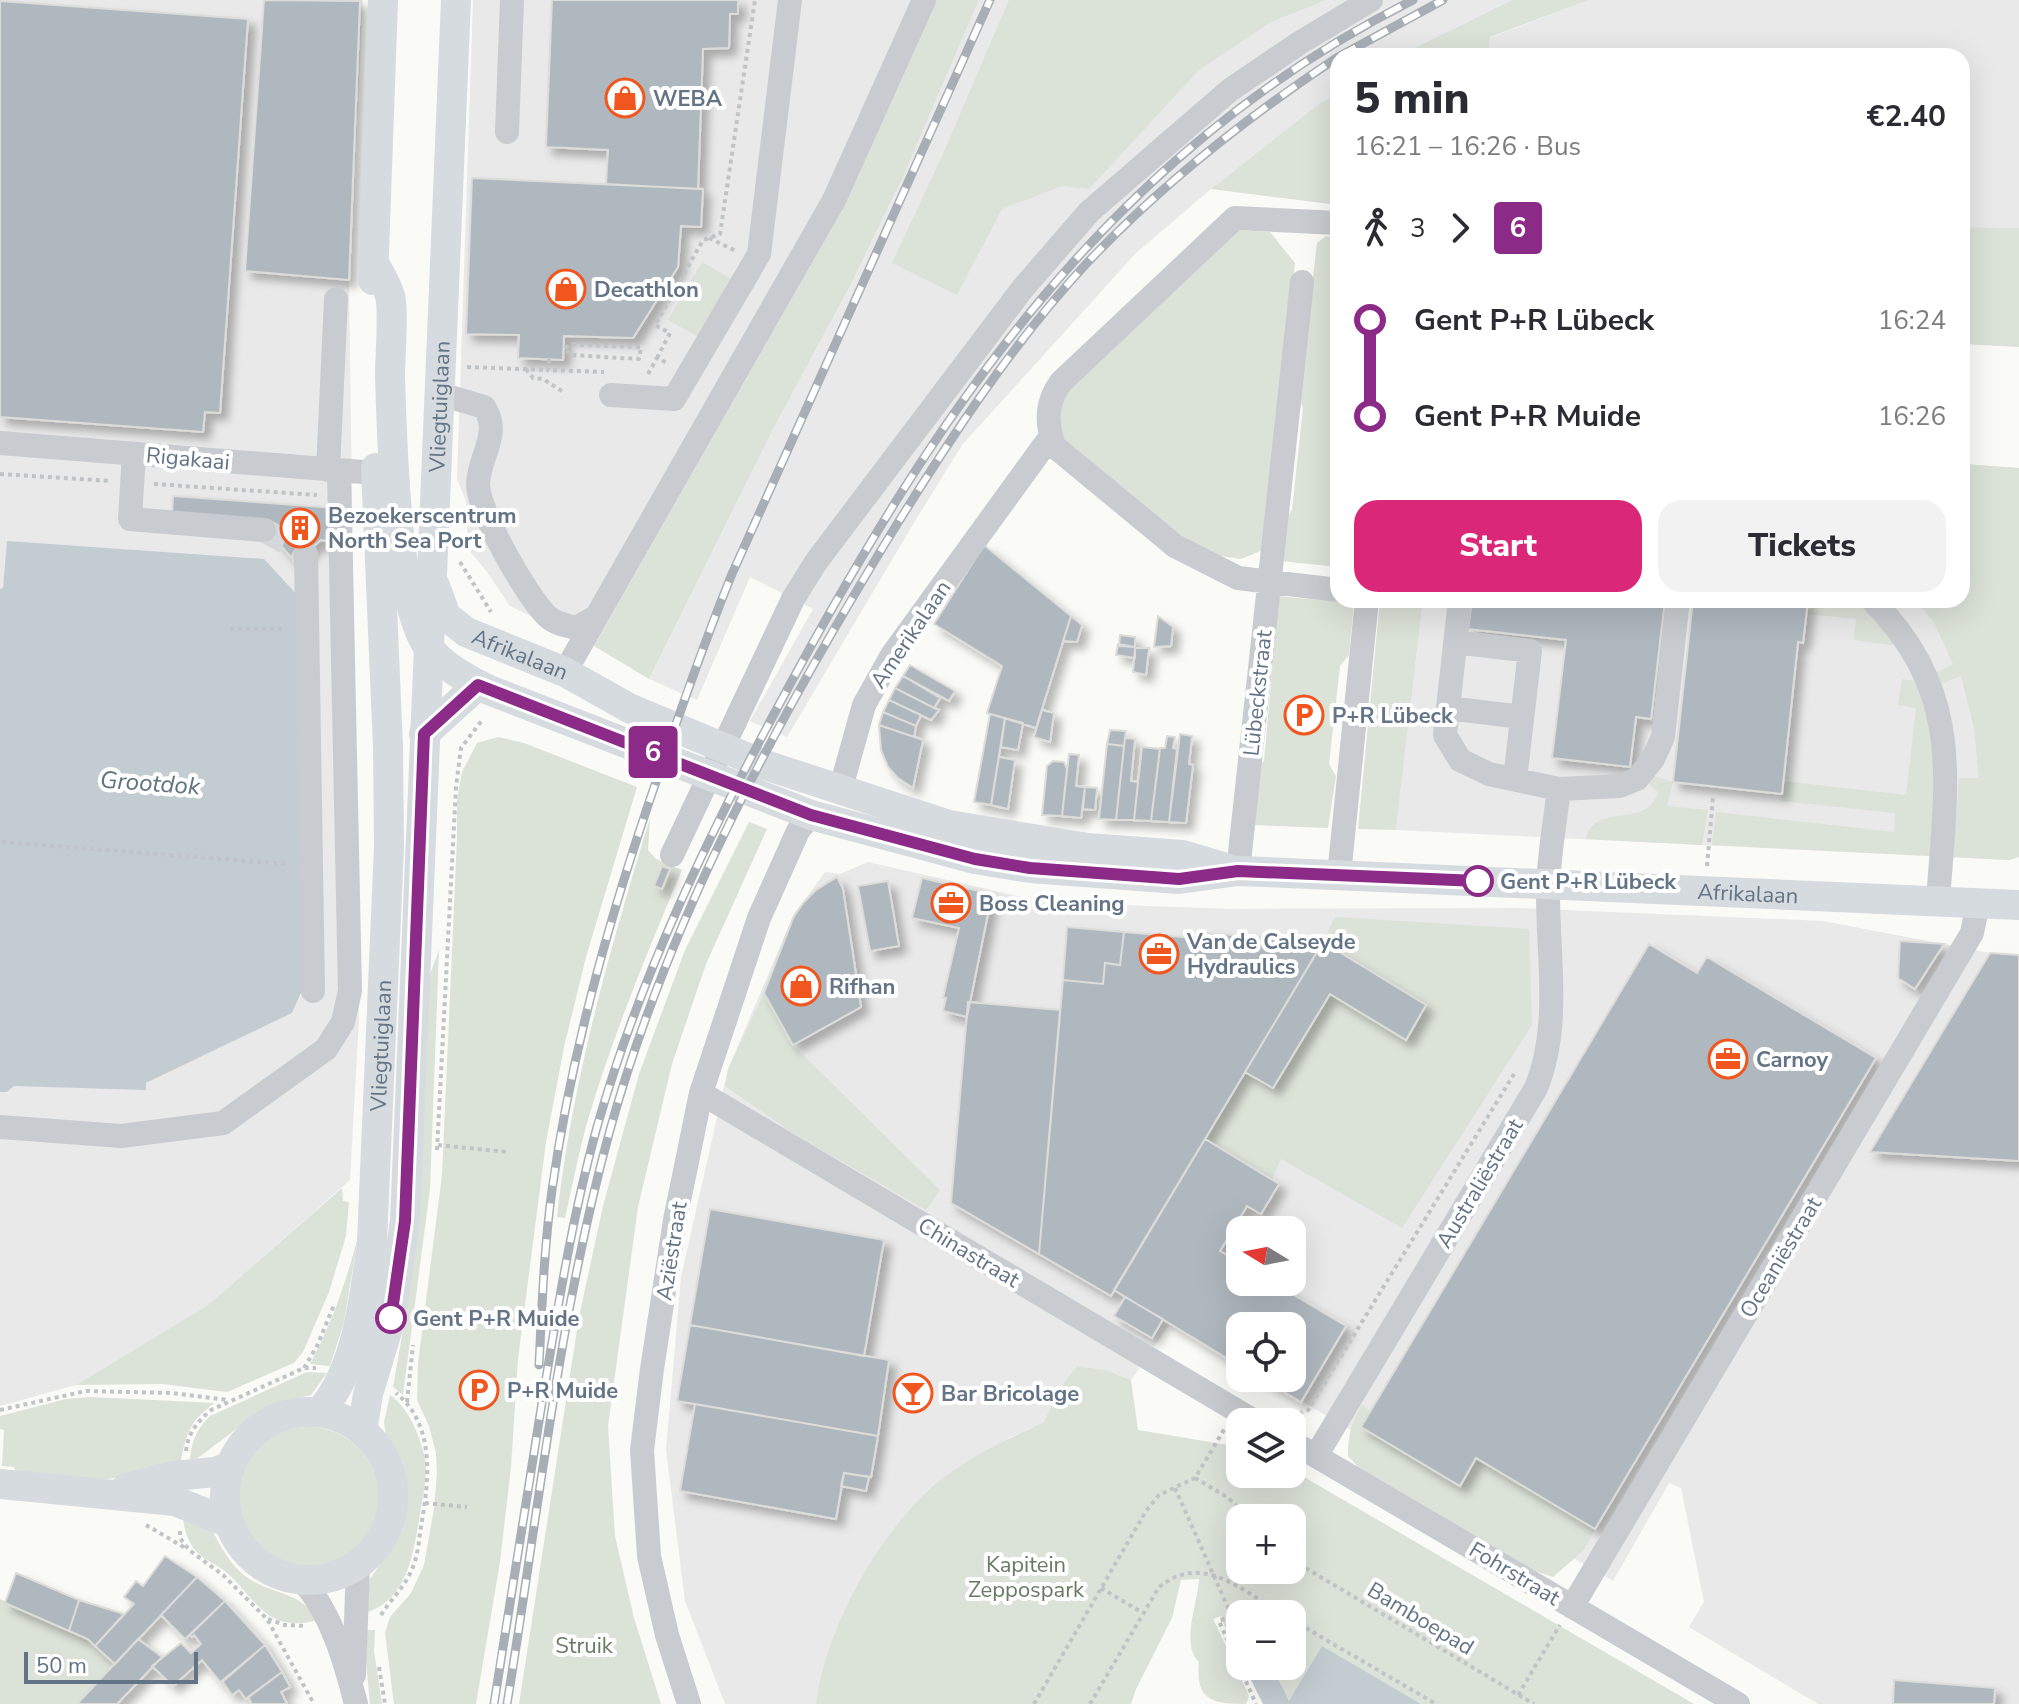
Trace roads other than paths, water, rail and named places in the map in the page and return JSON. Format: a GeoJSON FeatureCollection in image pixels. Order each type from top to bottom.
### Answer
{"type":"FeatureCollection","features":[{"type":"Feature","properties":{"kind":"main road","name":"Vliegtuiglaan"},"geometry":{"type":"LineString","coordinates":[[320,1411],[332,1398],[346,1367],[366,1286],[372,1242],[389,846],[386,684],[376,473],[374,263],[383,0]]}},
{"type":"Feature","properties":{"kind":"main road","name":"Vliegtuiglaan"},"geometry":{"type":"LineString","coordinates":[[362,1431],[368,1394],[391,1318],[405,1221],[456,0]]}},
{"type":"Feature","properties":{"kind":"main road"},"geometry":{"type":"LineString","coordinates":[[374,263],[390,297],[391,399],[406,580],[416,622],[429,648],[412,656],[386,684]]}},
{"type":"Feature","properties":{"kind":"main road"},"geometry":{"type":"LineString","coordinates":[[433,580],[446,616],[466,632],[492,642]]}},
{"type":"Feature","properties":{"kind":"main road","name":"Afrikalaan"},"geometry":{"type":"LineString","coordinates":[[429,648],[492,642],[565,672],[629,708],[723,747],[840,791],[949,825],[1088,848],[1182,855],[1238,871]]}},
{"type":"Feature","properties":{"kind":"main road","name":"Afrikalaan"},"geometry":{"type":"LineString","coordinates":[[429,648],[483,699],[710,774],[811,815],[975,859],[1030,868],[1179,879],[1238,871],[2019,905]]}},
{"type":"Feature","properties":{"kind":"main road"},"geometry":{"type":"LineString","coordinates":[[424,734],[483,699]]}},
{"type":"Feature","properties":{"kind":"main road"},"geometry":{"type":"LineString","coordinates":[[320,1411],[345,1419],[362,1431],[384,1458],[393,1491],[392,1515],[384,1537],[370,1556],[358,1566],[328,1579],[303,1581],[278,1576],[256,1563],[238,1543],[225,1521],[224,1493],[229,1467],[241,1446],[257,1429],[278,1417],[301,1412],[320,1411]]}},
{"type":"Feature","properties":{"kind":"main road"},"geometry":{"type":"LineString","coordinates":[[107,1492],[229,1467]]}},
{"type":"Feature","properties":{"kind":"main road"},"geometry":{"type":"LineString","coordinates":[[0,1484],[175,1501],[225,1521]]}},
{"type":"Feature","properties":{"kind":"street"},"geometry":{"type":"LineString","coordinates":[[507,132],[512,0]]}},
{"type":"Feature","properties":{"kind":"street"},"geometry":{"type":"LineString","coordinates":[[609,383],[674,399],[759,254],[790,0]]}},
{"type":"Feature","properties":{"kind":"street"},"geometry":{"type":"LineString","coordinates":[[565,672],[834,200],[924,0]]}},
{"type":"Feature","properties":{"kind":"street"},"geometry":{"type":"LineString","coordinates":[[672,855],[793,599],[816,562],[1023,288],[1090,211],[1230,90],[1371,0]]}},
{"type":"Feature","properties":{"kind":"street"},"geometry":{"type":"LineString","coordinates":[[1330,223],[1235,218],[1061,382],[1050,396],[1048,427],[1054,446],[1175,546],[1238,578],[1330,589]]}},
{"type":"Feature","properties":{"kind":"street","name":"Lübeckstraat"},"geometry":{"type":"LineString","coordinates":[[1238,871],[1302,282]]}},
{"type":"Feature","properties":{"kind":"street"},"geometry":{"type":"LineString","coordinates":[[0,1127],[121,1136],[223,1123],[326,1049],[343,1022],[350,991],[339,496],[334,470],[336,299]]}},
{"type":"Feature","properties":{"kind":"street"},"geometry":{"type":"LineString","coordinates":[[440,380],[484,407],[492,418],[491,439],[482,462],[478,485],[482,508],[533,599],[547,617],[559,624],[576,628],[596,617]]}},
{"type":"Feature","properties":{"kind":"street","name":"Amerikalaan"},"geometry":{"type":"LineString","coordinates":[[840,791],[864,705],[892,655],[1051,436]]}},
{"type":"Feature","properties":{"kind":"street","name":"Rigakaai"},"geometry":{"type":"LineString","coordinates":[[0,443],[376,473]]}},
{"type":"Feature","properties":{"kind":"street"},"geometry":{"type":"LineString","coordinates":[[134,454],[130,519],[264,530]]}},
{"type":"Feature","properties":{"kind":"street"},"geometry":{"type":"LineString","coordinates":[[306,554],[313,991]]}},
{"type":"Feature","properties":{"kind":"street"},"geometry":{"type":"LineString","coordinates":[[1339,875],[1366,608]]}},
{"type":"Feature","properties":{"kind":"street"},"geometry":{"type":"LineString","coordinates":[[1459,608],[1445,735],[1460,760],[1489,774],[1559,789],[1620,786],[1637,779],[1653,759],[1663,737],[1677,608]]}},
{"type":"Feature","properties":{"kind":"street"},"geometry":{"type":"LineString","coordinates":[[1880,608],[1917,655],[1934,691],[1943,730],[1946,778],[1938,901]]}},
{"type":"Feature","properties":{"kind":"street"},"geometry":{"type":"LineString","coordinates":[[1455,642],[1530,651],[1515,779]]}},
{"type":"Feature","properties":{"kind":"street"},"geometry":{"type":"LineString","coordinates":[[1448,708],[1522,717]]}},
{"type":"Feature","properties":{"kind":"street","name":"Australiëstraat"},"geometry":{"type":"LineString","coordinates":[[1316,1456],[1536,1088],[1546,1062],[1551,1035],[1548,884],[1559,789]]}},
{"type":"Feature","properties":{"kind":"street","name":"Aziëstraat"},"geometry":{"type":"LineString","coordinates":[[689,1704],[667,1635],[649,1556],[642,1450],[675,1220],[701,1093],[759,918],[798,831],[811,815]]}},
{"type":"Feature","properties":{"kind":"street","name":"Oceaniëstraat"},"geometry":{"type":"LineString","coordinates":[[1572,1607],[1972,933],[1978,903]]}},
{"type":"Feature","properties":{"kind":"street","name":"Chinastraat"},"geometry":{"type":"LineString","coordinates":[[701,1093],[1233,1408]]}},
{"type":"Feature","properties":{"kind":"street","name":"Fohrstraat"},"geometry":{"type":"LineString","coordinates":[[1306,1450],[1738,1704]]}},
{"type":"Feature","properties":{"kind":"street"},"geometry":{"type":"LineString","coordinates":[[354,1699],[358,1566]]}},
{"type":"Feature","properties":{"kind":"street"},"geometry":{"type":"LineString","coordinates":[[303,1581],[316,1597],[329,1622],[354,1699]]}},
{"type":"Feature","properties":{"kind":"water","name":"Grootdok"},"geometry":{"type":"Polygon","coordinates":[[[7,541],[264,559],[299,597],[302,991],[292,1013],[146,1083],[146,1090],[14,1086],[7,1092],[0,1092],[0,589],[3,588],[7,541]]]}},
{"type":"Feature","properties":{"kind":"water"},"geometry":{"type":"Polygon","coordinates":[[[1220,1616],[1226,1624],[1226,1647],[1213,1619],[1220,1616]]]}},
{"type":"Feature","properties":{"kind":"water"},"geometry":{"type":"Polygon","coordinates":[[[1322,1646],[1421,1704],[1246,1704],[1249,1696],[1242,1680],[1279,1680],[1289,1701],[1302,1680],[1306,1680],[1306,1673],[1322,1646]]]}},
{"type":"Feature","properties":{"kind":"tunnel"},"geometry":{"type":"LineString","coordinates":[[264,530],[306,554]]}},
{"type":"Feature","properties":{"kind":"railway"},"geometry":{"type":"LineString","coordinates":[[539,1365],[547,1234],[560,1137],[595,979],[642,824],[732,574],[990,0]]}},
{"type":"Feature","properties":{"kind":"railway"},"geometry":{"type":"LineString","coordinates":[[494,1704],[558,1306],[579,1198],[597,1127],[633,1016],[677,909],[781,701],[903,490],[970,391],[1042,299],[1120,212],[1208,133],[1305,62],[1413,0]]}},
{"type":"Feature","properties":{"kind":"railway"},"geometry":{"type":"LineString","coordinates":[[1355,48],[1443,0]]}},
{"type":"Feature","properties":{"kind":"railway"},"geometry":{"type":"LineString","coordinates":[[507,1704],[563,1343],[592,1200],[634,1052],[693,901],[728,827],[804,682],[886,542],[955,433],[1031,328],[1087,263],[1175,179],[1271,103],[1330,62]]}},
{"type":"Feature","properties":{"kind":"place","name":"WEBA"},"geometry":{"type":"Point","coordinates":[625,98]}},
{"type":"Feature","properties":{"kind":"place","name":"Decathlon"},"geometry":{"type":"Point","coordinates":[566,289]}},
{"type":"Feature","properties":{"kind":"place","name":"Bezoekerscentrum North Sea Port"},"geometry":{"type":"Point","coordinates":[300,528]}},
{"type":"Feature","properties":{"kind":"place","name":"P+R Lübeck"},"geometry":{"type":"Point","coordinates":[1304,715]}},
{"type":"Feature","properties":{"kind":"place","name":"Gent P+R Lübeck"},"geometry":{"type":"Point","coordinates":[1478,881]}},
{"type":"Feature","properties":{"kind":"place","name":"Boss Cleaning"},"geometry":{"type":"Point","coordinates":[951,903]}},
{"type":"Feature","properties":{"kind":"place","name":"Van de Calseyde Hydraulics"},"geometry":{"type":"Point","coordinates":[1159,954]}},
{"type":"Feature","properties":{"kind":"place","name":"Rifhan"},"geometry":{"type":"Point","coordinates":[801,986]}},
{"type":"Feature","properties":{"kind":"place","name":"Carnoy"},"geometry":{"type":"Point","coordinates":[1728,1059]}},
{"type":"Feature","properties":{"kind":"place","name":"Gent P+R Muide"},"geometry":{"type":"Point","coordinates":[391,1318]}},
{"type":"Feature","properties":{"kind":"place","name":"P+R Muide"},"geometry":{"type":"Point","coordinates":[479,1390]}},
{"type":"Feature","properties":{"kind":"place","name":"Bar Bricolage"},"geometry":{"type":"Point","coordinates":[913,1393]}},
{"type":"Feature","properties":{"kind":"park label","name":"Kapitein Zeppospark"},"geometry":{"type":"Point","coordinates":[1026,1576]}},
{"type":"Feature","properties":{"kind":"park label","name":"Struik"},"geometry":{"type":"Point","coordinates":[584,1645]}}]}
